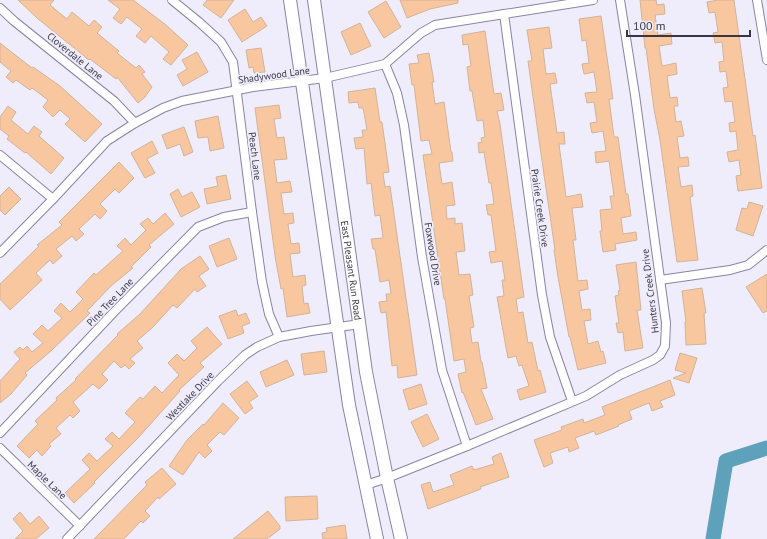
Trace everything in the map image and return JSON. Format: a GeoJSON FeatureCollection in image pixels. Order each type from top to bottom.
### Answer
{"type":"FeatureCollection","features":[{"type":"Feature","properties":{"kind":"main road"},"geometry":{"type":"LineString","coordinates":[[290,0],[349,405],[377,539]]}},
{"type":"Feature","properties":{"kind":"main road","name":"East Pleasant Run Road"},"geometry":{"type":"LineString","coordinates":[[314,0],[366,372],[401,539]]}},
{"type":"Feature","properties":{"kind":"street","name":"Peach Lane"},"geometry":{"type":"LineString","coordinates":[[172,0],[221,42],[233,62],[262,282],[269,314],[279,337]]}},
{"type":"Feature","properties":{"kind":"street","name":"Shadywood Lane"},"geometry":{"type":"LineString","coordinates":[[0,253],[107,141],[135,123],[163,108],[182,102],[253,87],[325,78],[385,64],[413,40],[435,25],[593,0]]}},
{"type":"Feature","properties":{"kind":"street","name":"Hunters Creek Drive"},"geometry":{"type":"LineString","coordinates":[[366,485],[467,446],[586,396],[620,375],[654,360],[660,355],[664,346],[666,323],[636,102],[620,0]]}},
{"type":"Feature","properties":{"kind":"street"},"geometry":{"type":"LineString","coordinates":[[757,0],[767,60]]}},
{"type":"Feature","properties":{"kind":"street","name":"Cloverdale Lane"},"geometry":{"type":"LineString","coordinates":[[0,8],[14,21],[114,101],[135,123]]}},
{"type":"Feature","properties":{"kind":"street","name":"Prairie Creek Drive"},"geometry":{"type":"LineString","coordinates":[[504,14],[542,295],[550,337],[572,402]]}},
{"type":"Feature","properties":{"kind":"street","name":"Foxwood Drive"},"geometry":{"type":"LineString","coordinates":[[385,64],[397,93],[404,125],[422,257],[442,370],[467,446]]}},
{"type":"Feature","properties":{"kind":"street"},"geometry":{"type":"LineString","coordinates":[[0,155],[53,199]]}},
{"type":"Feature","properties":{"kind":"street","name":"Pine Tree Lane"},"geometry":{"type":"LineString","coordinates":[[0,433],[113,313],[198,227],[224,217],[252,212]]}},
{"type":"Feature","properties":{"kind":"street"},"geometry":{"type":"LineString","coordinates":[[660,280],[730,270],[748,265],[767,250]]}},
{"type":"Feature","properties":{"kind":"street","name":"Westlake Drive"},"geometry":{"type":"LineString","coordinates":[[67,539],[218,381],[245,355],[257,347],[279,337],[360,324]]}},
{"type":"Feature","properties":{"kind":"street","name":"Maple Lane"},"geometry":{"type":"LineString","coordinates":[[0,448],[80,526]]}},
{"type":"Feature","properties":{"kind":"building"},"geometry":{"type":"Polygon","coordinates":[[[18,0],[54,0],[50,5],[67,19],[72,12],[89,26],[94,20],[102,27],[97,33],[119,51],[117,53],[136,68],[139,65],[145,72],[142,74],[152,87],[145,97],[138,103],[117,77],[116,79],[90,59],[89,60],[37,18],[18,0]]]}},
{"type":"Feature","properties":{"kind":"building"},"geometry":{"type":"Polygon","coordinates":[[[108,0],[133,0],[166,25],[188,45],[171,65],[163,59],[169,52],[151,36],[145,43],[136,36],[142,29],[127,17],[121,24],[113,18],[120,9],[108,0]]]}},
{"type":"Feature","properties":{"kind":"building"},"geometry":{"type":"Polygon","coordinates":[[[207,0],[234,0],[221,18],[203,5],[207,0]]]}},
{"type":"Feature","properties":{"kind":"building"},"geometry":{"type":"Polygon","coordinates":[[[400,0],[458,0],[458,3],[430,9],[407,18],[400,0]]]}},
{"type":"Feature","properties":{"kind":"building"},"geometry":{"type":"Polygon","coordinates":[[[640,0],[656,0],[657,5],[664,4],[665,14],[655,15],[658,35],[671,33],[672,44],[659,46],[662,66],[676,63],[677,74],[667,76],[670,98],[677,97],[678,106],[674,106],[676,122],[681,121],[684,136],[677,137],[680,158],[688,157],[689,166],[678,167],[681,187],[692,185],[693,196],[690,197],[698,260],[677,262],[660,140],[645,48],[640,0]]]}},
{"type":"Feature","properties":{"kind":"building"},"geometry":{"type":"Polygon","coordinates":[[[734,0],[753,136],[755,135],[762,188],[738,191],[736,176],[741,175],[739,160],[729,162],[727,152],[738,150],[736,131],[730,132],[729,123],[735,122],[732,101],[725,102],[723,88],[728,87],[726,71],[720,72],[719,62],[724,61],[722,42],[715,43],[713,33],[718,32],[715,12],[709,13],[707,2],[734,0]]]}},
{"type":"Feature","properties":{"kind":"building"},"geometry":{"type":"Polygon","coordinates":[[[386,1],[401,27],[384,38],[368,12],[386,1]]]}},
{"type":"Feature","properties":{"kind":"building"},"geometry":{"type":"Polygon","coordinates":[[[245,9],[253,22],[261,17],[267,26],[242,42],[228,20],[245,9]]]}},
{"type":"Feature","properties":{"kind":"building"},"geometry":{"type":"Polygon","coordinates":[[[601,16],[613,99],[609,99],[614,137],[618,137],[626,194],[628,194],[631,216],[621,218],[623,234],[636,232],[637,240],[615,244],[616,250],[603,252],[600,231],[602,231],[600,210],[612,209],[610,196],[614,196],[609,161],[596,163],[595,152],[606,151],[603,131],[592,133],[590,123],[597,122],[594,102],[587,103],[585,93],[597,92],[594,72],[584,74],[582,64],[589,63],[586,40],[582,41],[579,19],[601,16]]]}},
{"type":"Feature","properties":{"kind":"building"},"geometry":{"type":"Polygon","coordinates":[[[360,23],[371,46],[351,55],[341,32],[360,23]]]}},
{"type":"Feature","properties":{"kind":"building"},"geometry":{"type":"Polygon","coordinates":[[[549,27],[552,48],[543,49],[546,74],[555,73],[557,83],[550,84],[557,133],[564,132],[565,144],[559,144],[566,197],[581,194],[583,207],[572,208],[576,240],[573,240],[578,281],[587,280],[588,289],[579,291],[582,310],[590,309],[591,320],[584,321],[588,344],[598,341],[601,352],[603,351],[606,363],[578,370],[569,337],[558,277],[528,61],[532,61],[527,30],[549,27]]]}},
{"type":"Feature","properties":{"kind":"building"},"geometry":{"type":"Polygon","coordinates":[[[485,31],[494,94],[501,93],[504,110],[497,111],[524,297],[516,299],[518,313],[523,312],[528,343],[532,342],[538,371],[540,370],[546,392],[520,400],[517,390],[529,386],[522,365],[519,366],[516,356],[508,358],[497,297],[504,296],[502,280],[505,280],[502,261],[491,263],[489,252],[496,251],[491,215],[488,215],[486,205],[494,204],[484,152],[479,153],[478,143],[482,142],[481,138],[485,137],[483,120],[477,121],[472,91],[470,91],[467,67],[471,66],[468,44],[463,45],[462,35],[485,31]]]}},
{"type":"Feature","properties":{"kind":"building"},"geometry":{"type":"Polygon","coordinates":[[[0,43],[32,68],[33,67],[60,86],[102,124],[85,142],[65,124],[70,119],[60,110],[53,117],[43,107],[48,100],[32,88],[30,90],[16,80],[13,83],[6,77],[11,71],[0,62],[0,43]]]}},
{"type":"Feature","properties":{"kind":"building"},"geometry":{"type":"Polygon","coordinates":[[[261,48],[265,72],[254,73],[253,67],[249,68],[246,50],[261,48]]]}},
{"type":"Feature","properties":{"kind":"building"},"geometry":{"type":"Polygon","coordinates":[[[197,52],[208,72],[183,86],[177,75],[187,69],[182,60],[197,52]]]}},
{"type":"Feature","properties":{"kind":"building"},"geometry":{"type":"Polygon","coordinates":[[[429,53],[434,82],[432,82],[435,104],[444,102],[453,161],[439,163],[442,184],[452,182],[455,205],[446,206],[447,219],[455,218],[455,224],[462,223],[465,251],[456,252],[459,275],[470,274],[473,295],[469,296],[474,327],[470,328],[472,343],[478,342],[487,388],[481,389],[493,419],[476,425],[463,392],[462,393],[458,374],[466,372],[464,359],[454,361],[423,155],[432,154],[429,140],[421,141],[414,85],[412,85],[409,64],[419,63],[417,55],[429,53]]]}},
{"type":"Feature","properties":{"kind":"building"},"geometry":{"type":"Polygon","coordinates":[[[375,88],[380,122],[382,122],[389,172],[383,173],[385,187],[390,186],[417,375],[398,378],[397,365],[392,366],[386,312],[381,313],[379,302],[387,301],[386,294],[391,294],[389,280],[380,282],[375,249],[373,249],[371,239],[383,238],[380,215],[375,216],[371,183],[367,184],[364,148],[356,149],[354,138],[363,137],[362,130],[367,130],[363,108],[359,108],[358,102],[349,103],[348,92],[375,88]]]}},
{"type":"Feature","properties":{"kind":"building"},"geometry":{"type":"Polygon","coordinates":[[[279,105],[281,118],[274,119],[277,138],[284,137],[287,159],[274,160],[277,183],[290,181],[292,192],[281,193],[284,214],[293,213],[294,223],[288,224],[291,244],[299,243],[300,253],[290,254],[293,277],[305,275],[306,285],[302,286],[304,304],[308,303],[310,313],[287,317],[283,288],[281,289],[275,256],[255,108],[279,105]]]}},
{"type":"Feature","properties":{"kind":"building"},"geometry":{"type":"Polygon","coordinates":[[[8,106],[16,112],[11,120],[28,134],[34,126],[42,132],[39,136],[64,158],[51,174],[26,152],[25,153],[7,139],[9,136],[0,129],[0,117],[8,106]]]}},
{"type":"Feature","properties":{"kind":"building"},"geometry":{"type":"Polygon","coordinates":[[[218,116],[224,148],[210,151],[208,137],[198,138],[195,121],[218,116]]]}},
{"type":"Feature","properties":{"kind":"building"},"geometry":{"type":"Polygon","coordinates":[[[184,127],[193,152],[184,156],[180,144],[167,149],[162,135],[184,127]]]}},
{"type":"Feature","properties":{"kind":"building"},"geometry":{"type":"Polygon","coordinates":[[[152,141],[158,153],[147,159],[155,173],[145,178],[131,153],[152,141]]]}},
{"type":"Feature","properties":{"kind":"building"},"geometry":{"type":"Polygon","coordinates":[[[119,162],[134,178],[119,193],[115,189],[100,204],[107,211],[100,219],[95,214],[79,229],[84,234],[76,241],[72,236],[56,249],[62,256],[53,264],[50,260],[36,273],[42,280],[10,310],[0,299],[0,284],[39,246],[37,245],[62,225],[59,222],[119,162]]]}},
{"type":"Feature","properties":{"kind":"building"},"geometry":{"type":"Polygon","coordinates":[[[226,175],[231,199],[207,204],[204,189],[218,186],[216,177],[226,175]]]}},
{"type":"Feature","properties":{"kind":"building"},"geometry":{"type":"Polygon","coordinates":[[[9,187],[21,199],[5,215],[0,210],[0,196],[9,187]]]}},
{"type":"Feature","properties":{"kind":"building"},"geometry":{"type":"Polygon","coordinates":[[[178,189],[182,197],[192,192],[200,207],[181,217],[170,194],[178,189]]]}},
{"type":"Feature","properties":{"kind":"building"},"geometry":{"type":"Polygon","coordinates":[[[749,202],[763,206],[753,236],[736,230],[742,208],[747,209],[749,202]]]}},
{"type":"Feature","properties":{"kind":"building"},"geometry":{"type":"Polygon","coordinates":[[[165,213],[174,224],[149,245],[151,247],[131,267],[133,268],[112,285],[87,311],[90,313],[51,351],[25,373],[27,375],[11,394],[0,403],[0,381],[20,359],[14,352],[20,347],[23,350],[27,346],[32,352],[43,343],[33,334],[42,325],[48,331],[62,318],[54,311],[61,303],[70,312],[83,299],[76,292],[94,273],[96,275],[123,251],[117,246],[125,238],[131,245],[146,230],[140,224],[148,218],[153,224],[165,213]]]}},
{"type":"Feature","properties":{"kind":"building"},"geometry":{"type":"Polygon","coordinates":[[[229,238],[237,259],[217,267],[209,246],[229,238]]]}},
{"type":"Feature","properties":{"kind":"building"},"geometry":{"type":"Polygon","coordinates":[[[200,256],[209,269],[199,276],[206,286],[197,292],[195,289],[177,308],[173,305],[153,327],[137,341],[143,348],[130,359],[135,363],[129,369],[125,365],[121,368],[114,361],[102,374],[108,380],[99,389],[93,384],[73,402],[80,411],[73,418],[70,415],[56,428],[61,434],[49,444],[51,446],[42,456],[37,450],[29,458],[17,446],[38,424],[35,421],[57,400],[56,398],[76,380],[75,379],[118,335],[117,334],[140,314],[181,269],[200,256]]]}},
{"type":"Feature","properties":{"kind":"building"},"geometry":{"type":"Polygon","coordinates":[[[636,262],[641,310],[637,310],[643,348],[625,351],[623,332],[618,333],[616,323],[619,323],[615,296],[619,295],[618,291],[620,290],[616,265],[636,262]]]}},
{"type":"Feature","properties":{"kind":"building"},"geometry":{"type":"Polygon","coordinates":[[[767,274],[767,311],[763,313],[746,287],[767,274]]]}},
{"type":"Feature","properties":{"kind":"building"},"geometry":{"type":"Polygon","coordinates":[[[702,288],[706,313],[704,313],[706,344],[686,345],[686,322],[682,291],[702,288]]]}},
{"type":"Feature","properties":{"kind":"building"},"geometry":{"type":"Polygon","coordinates":[[[236,310],[238,316],[246,313],[250,323],[242,326],[244,333],[228,339],[219,316],[236,310]]]}},
{"type":"Feature","properties":{"kind":"building"},"geometry":{"type":"Polygon","coordinates":[[[207,327],[222,344],[200,363],[204,367],[179,390],[180,391],[138,438],[74,503],[65,493],[90,469],[82,460],[89,453],[97,461],[113,446],[105,439],[112,432],[119,439],[135,422],[125,413],[140,397],[143,399],[155,386],[162,393],[179,375],[168,363],[177,354],[184,361],[197,348],[191,341],[207,327]]]}},
{"type":"Feature","properties":{"kind":"building"},"geometry":{"type":"Polygon","coordinates":[[[324,351],[327,372],[304,375],[301,354],[324,351]]]}},
{"type":"Feature","properties":{"kind":"building"},"geometry":{"type":"Polygon","coordinates":[[[680,353],[697,358],[689,383],[673,378],[686,373],[675,370],[680,353]]]}},
{"type":"Feature","properties":{"kind":"building"},"geometry":{"type":"Polygon","coordinates":[[[287,360],[294,375],[266,387],[260,372],[287,360]]]}},
{"type":"Feature","properties":{"kind":"building"},"geometry":{"type":"Polygon","coordinates":[[[670,380],[675,395],[660,401],[663,407],[652,411],[649,403],[629,411],[632,419],[618,425],[619,426],[596,435],[594,431],[575,438],[579,448],[569,452],[568,447],[550,453],[553,463],[544,467],[534,440],[562,430],[561,427],[583,419],[584,423],[605,415],[602,407],[670,380]]]}},
{"type":"Feature","properties":{"kind":"building"},"geometry":{"type":"Polygon","coordinates":[[[247,381],[258,396],[249,402],[253,408],[245,414],[230,394],[247,381]]]}},
{"type":"Feature","properties":{"kind":"building"},"geometry":{"type":"Polygon","coordinates":[[[421,384],[427,404],[409,410],[403,390],[421,384]]]}},
{"type":"Feature","properties":{"kind":"building"},"geometry":{"type":"Polygon","coordinates":[[[223,403],[239,418],[224,435],[220,432],[207,445],[212,451],[205,458],[199,452],[183,475],[169,466],[187,440],[203,424],[204,425],[223,403]]]}},
{"type":"Feature","properties":{"kind":"building"},"geometry":{"type":"Polygon","coordinates":[[[427,414],[439,439],[423,447],[411,422],[427,414]]]}},
{"type":"Feature","properties":{"kind":"building"},"geometry":{"type":"Polygon","coordinates":[[[501,453],[509,477],[480,487],[481,489],[428,509],[421,485],[430,482],[433,492],[454,485],[450,475],[472,466],[474,470],[494,464],[492,457],[501,453]]]}},
{"type":"Feature","properties":{"kind":"building"},"geometry":{"type":"Polygon","coordinates":[[[162,468],[176,484],[159,499],[158,497],[145,511],[150,516],[143,523],[141,521],[124,539],[94,539],[147,485],[145,482],[162,468]]]}},
{"type":"Feature","properties":{"kind":"building"},"geometry":{"type":"Polygon","coordinates":[[[317,496],[318,519],[286,521],[285,497],[317,496]]]}},
{"type":"Feature","properties":{"kind":"building"},"geometry":{"type":"Polygon","coordinates":[[[268,511],[280,526],[280,529],[267,539],[233,539],[268,511]]]}},
{"type":"Feature","properties":{"kind":"building"},"geometry":{"type":"Polygon","coordinates":[[[20,512],[30,524],[39,516],[49,528],[36,539],[15,539],[23,531],[13,519],[20,512]]]}},
{"type":"Feature","properties":{"kind":"building"},"geometry":{"type":"Polygon","coordinates":[[[345,525],[347,539],[323,539],[322,533],[327,532],[326,528],[345,525]]]}},
{"type":"Feature","properties":{"kind":"waterway"},"geometry":{"type":"LineString","coordinates":[[713,539],[726,461],[767,448]]}}]}
